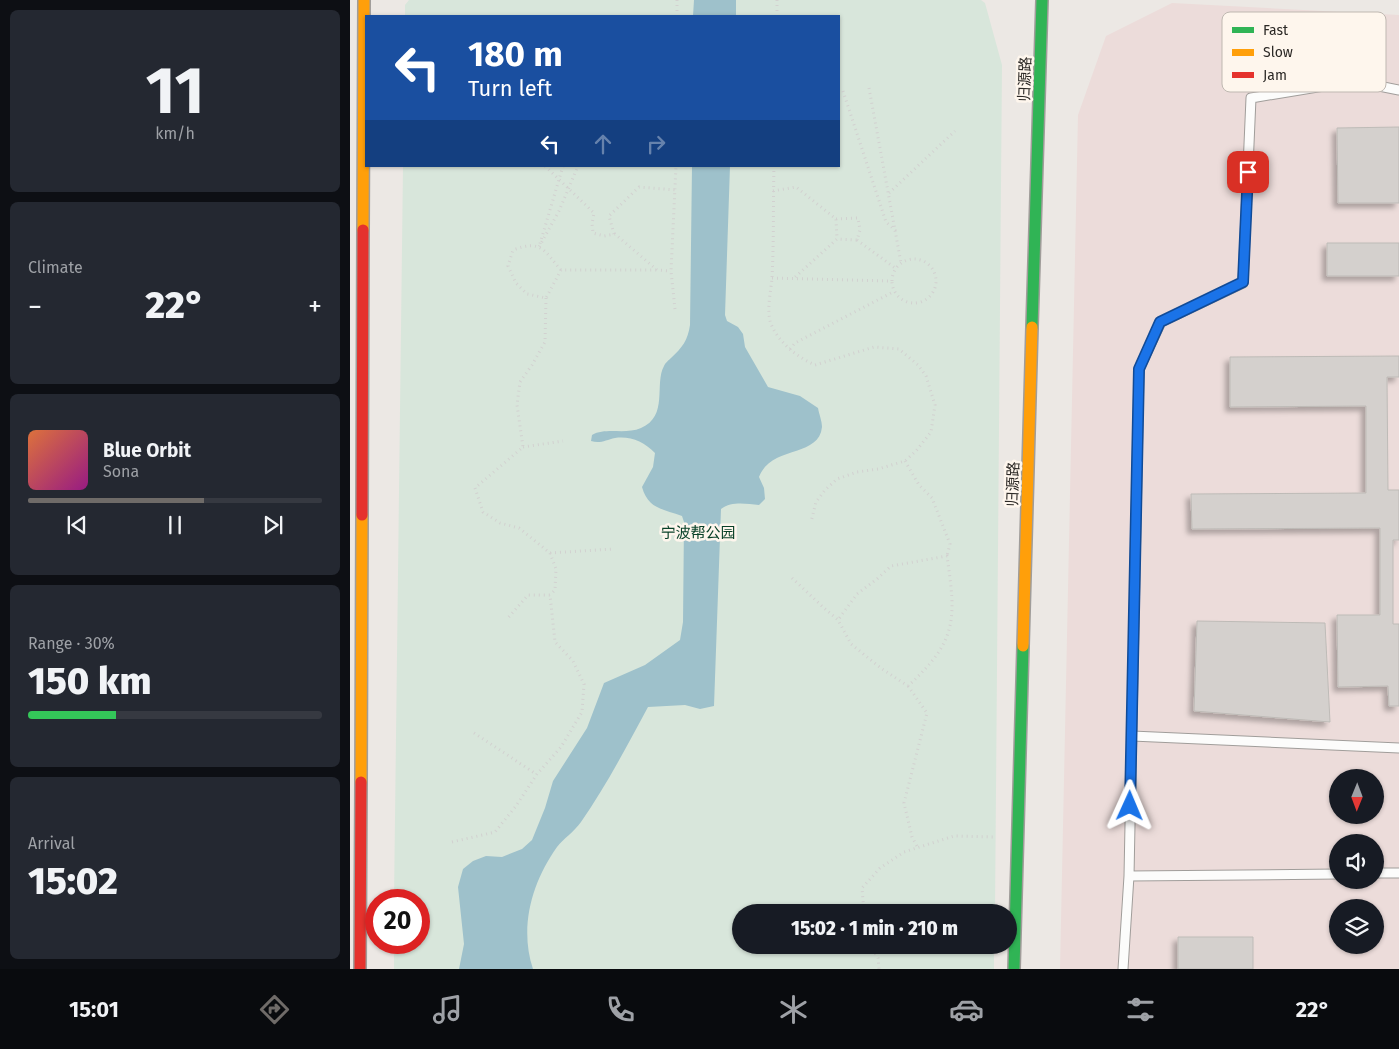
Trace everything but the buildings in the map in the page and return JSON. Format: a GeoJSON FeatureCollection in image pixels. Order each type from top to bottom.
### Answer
{"type":"FeatureCollection","features":[{"type":"Feature","properties":{"kind":"street"},"geometry":{"type":"LineString","coordinates":[[360,969],[364,0]]}},
{"type":"Feature","properties":{"kind":"street","name":"归源路"},"geometry":{"type":"LineString","coordinates":[[1014,969],[1042,0]]}},
{"type":"Feature","properties":{"kind":"lane"},"geometry":{"type":"LineString","coordinates":[[1386,87],[1399,90]]}},
{"type":"Feature","properties":{"kind":"lane"},"geometry":{"type":"LineString","coordinates":[[1123,969],[1129,876],[1139,369],[1160,322],[1243,282],[1251,98],[1287,92]]}},
{"type":"Feature","properties":{"kind":"lane"},"geometry":{"type":"LineString","coordinates":[[1132,736],[1399,748]]}},
{"type":"Feature","properties":{"kind":"lane"},"geometry":{"type":"LineString","coordinates":[[1384,873],[1399,873]]}},
{"type":"Feature","properties":{"kind":"lane"},"geometry":{"type":"LineString","coordinates":[[1129,876],[1329,874]]}},
{"type":"Feature","properties":{"kind":"path"},"geometry":{"type":"LineString","coordinates":[[677,0],[677,15]]}},
{"type":"Feature","properties":{"kind":"path"},"geometry":{"type":"LineString","coordinates":[[776,15],[777,0]]}},
{"type":"Feature","properties":{"kind":"path"},"geometry":{"type":"LineString","coordinates":[[869,88],[901,263]]}},
{"type":"Feature","properties":{"kind":"path"},"geometry":{"type":"LineString","coordinates":[[843,91],[886,222],[896,232]]}},
{"type":"Feature","properties":{"kind":"path"},"geometry":{"type":"LineString","coordinates":[[889,193],[955,132]]}},
{"type":"Feature","properties":{"kind":"path"},"geometry":{"type":"LineString","coordinates":[[546,167],[594,213],[593,233],[604,236],[614,234]]}},
{"type":"Feature","properties":{"kind":"path"},"geometry":{"type":"LineString","coordinates":[[539,247],[563,167]]}},
{"type":"Feature","properties":{"kind":"path"},"geometry":{"type":"LineString","coordinates":[[539,247],[559,211],[578,167]]}},
{"type":"Feature","properties":{"kind":"path"},"geometry":{"type":"LineString","coordinates":[[675,309],[671,271],[676,167]]}},
{"type":"Feature","properties":{"kind":"path"},"geometry":{"type":"LineString","coordinates":[[774,167],[772,278],[769,308],[770,322],[777,334],[800,359],[815,365],[874,348],[899,349],[918,365],[926,376],[935,405],[931,432],[916,451],[905,461],[837,479],[824,490],[816,502],[811,522]]}},
{"type":"Feature","properties":{"kind":"path"},"geometry":{"type":"LineString","coordinates":[[657,270],[614,234],[609,216],[639,187],[676,190]]}},
{"type":"Feature","properties":{"kind":"path"},"geometry":{"type":"LineString","coordinates":[[773,191],[796,187],[836,219],[858,218],[860,230],[857,240]]}},
{"type":"Feature","properties":{"kind":"path"},"geometry":{"type":"LineString","coordinates":[[836,219],[836,239]]}},
{"type":"Feature","properties":{"kind":"path"},"geometry":{"type":"LineString","coordinates":[[793,279],[836,239],[857,240],[895,268]]}},
{"type":"Feature","properties":{"kind":"path"},"geometry":{"type":"LineString","coordinates":[[546,298],[526,294],[516,283],[508,266],[513,250],[526,245],[539,247],[550,254],[561,270]]}},
{"type":"Feature","properties":{"kind":"path"},"geometry":{"type":"LineString","coordinates":[[914,259],[926,262],[935,271],[937,285],[927,300],[916,304],[901,301],[893,292],[891,281],[895,268],[901,263],[914,259]]}},
{"type":"Feature","properties":{"kind":"path"},"geometry":{"type":"LineString","coordinates":[[561,270],[671,271]]}},
{"type":"Feature","properties":{"kind":"path"},"geometry":{"type":"LineString","coordinates":[[523,447],[517,405],[520,382],[545,342],[546,298],[561,270]]}},
{"type":"Feature","properties":{"kind":"path"},"geometry":{"type":"LineString","coordinates":[[772,278],[891,281]]}},
{"type":"Feature","properties":{"kind":"path"},"geometry":{"type":"LineString","coordinates":[[790,348],[795,343],[893,292]]}},
{"type":"Feature","properties":{"kind":"path"},"geometry":{"type":"LineString","coordinates":[[507,619],[528,595],[550,594],[555,590],[556,569],[550,553],[519,528],[500,523],[483,512],[475,488],[523,447],[563,441]]}},
{"type":"Feature","properties":{"kind":"path"},"geometry":{"type":"LineString","coordinates":[[905,461],[919,485],[932,498],[950,544],[947,556],[952,587],[951,627],[939,653],[908,686]]}},
{"type":"Feature","properties":{"kind":"path"},"geometry":{"type":"LineString","coordinates":[[550,553],[613,549]]}},
{"type":"Feature","properties":{"kind":"path"},"geometry":{"type":"LineString","coordinates":[[838,620],[857,594],[877,580],[891,566],[947,556]]}},
{"type":"Feature","properties":{"kind":"path"},"geometry":{"type":"LineString","coordinates":[[792,578],[838,620],[851,644],[882,669],[908,686],[927,713],[904,803],[912,837],[918,848]]}},
{"type":"Feature","properties":{"kind":"path"},"geometry":{"type":"LineString","coordinates":[[452,842],[495,832],[516,806],[537,774],[561,747],[582,712],[584,684],[573,660],[555,642],[550,594]]}},
{"type":"Feature","properties":{"kind":"path"},"geometry":{"type":"LineString","coordinates":[[474,733],[537,774]]}},
{"type":"Feature","properties":{"kind":"path"},"geometry":{"type":"LineString","coordinates":[[863,904],[862,888],[880,868],[904,852],[954,836],[1017,838]]}},
{"type":"Feature","properties":{"kind":"path"},"geometry":{"type":"LineString","coordinates":[[876,954],[879,969]]}},
{"type":"Feature","properties":{"kind":"shaded area"},"geometry":{"type":"Polygon","coordinates":[[[1172,3],[1342,12],[1222,12],[1222,92],[1386,92],[1386,14],[1399,15],[1399,969],[1060,969],[1078,115],[1106,36],[1172,3]]]}},
{"type":"Feature","properties":{"kind":"green space","name":"宁波帮公园"},"geometry":{"type":"Polygon","coordinates":[[[409,0],[981,0],[985,3],[1002,65],[995,904],[732,904],[732,954],[994,954],[994,969],[394,969],[394,954],[430,954],[430,889],[394,889],[403,167],[840,167],[840,15],[405,15],[405,5],[409,0]]]}},
{"type":"Feature","properties":{"kind":"water"},"geometry":{"type":"Polygon","coordinates":[[[694,0],[736,0],[736,15],[693,15],[694,0]]]}},
{"type":"Feature","properties":{"kind":"water"},"geometry":{"type":"Polygon","coordinates":[[[692,167],[730,167],[725,315],[727,321],[738,327],[743,334],[745,347],[768,387],[800,396],[818,408],[822,422],[819,437],[804,448],[783,455],[765,467],[759,477],[764,488],[765,499],[759,505],[734,504],[721,509],[714,706],[700,709],[685,705],[648,707],[616,766],[590,808],[578,826],[557,847],[541,875],[530,905],[528,921],[527,937],[533,969],[459,969],[464,944],[458,887],[463,869],[473,861],[486,856],[502,857],[522,849],[532,840],[545,808],[553,781],[587,728],[604,683],[645,665],[680,640],[683,622],[684,522],[682,516],[652,504],[642,487],[653,467],[655,453],[642,443],[632,439],[615,438],[600,442],[591,441],[592,435],[597,433],[635,430],[650,423],[658,408],[661,373],[666,363],[686,339],[690,325],[692,167]]]}},
{"type":"Feature","properties":{"kind":"traffic: fast"},"geometry":{"type":"LineString","coordinates":[[1032,327],[1042,0]]}},
{"type":"Feature","properties":{"kind":"traffic: fast"},"geometry":{"type":"LineString","coordinates":[[1014,969],[1023,646]]}},
{"type":"Feature","properties":{"kind":"traffic: slow"},"geometry":{"type":"LineString","coordinates":[[363,230],[364,0]]}},
{"type":"Feature","properties":{"kind":"traffic: slow"},"geometry":{"type":"LineString","coordinates":[[1023,646],[1032,327]]}},
{"type":"Feature","properties":{"kind":"traffic: slow"},"geometry":{"type":"LineString","coordinates":[[361,782],[362,515]]}},
{"type":"Feature","properties":{"kind":"traffic: jam"},"geometry":{"type":"LineString","coordinates":[[362,515],[363,230]]}},
{"type":"Feature","properties":{"kind":"traffic: jam"},"geometry":{"type":"LineString","coordinates":[[360,969],[361,782]]}},
{"type":"Feature","properties":{"kind":"route"},"geometry":{"type":"LineString","coordinates":[[1130,806],[1139,369],[1160,322],[1243,282],[1248,172]]}}]}
